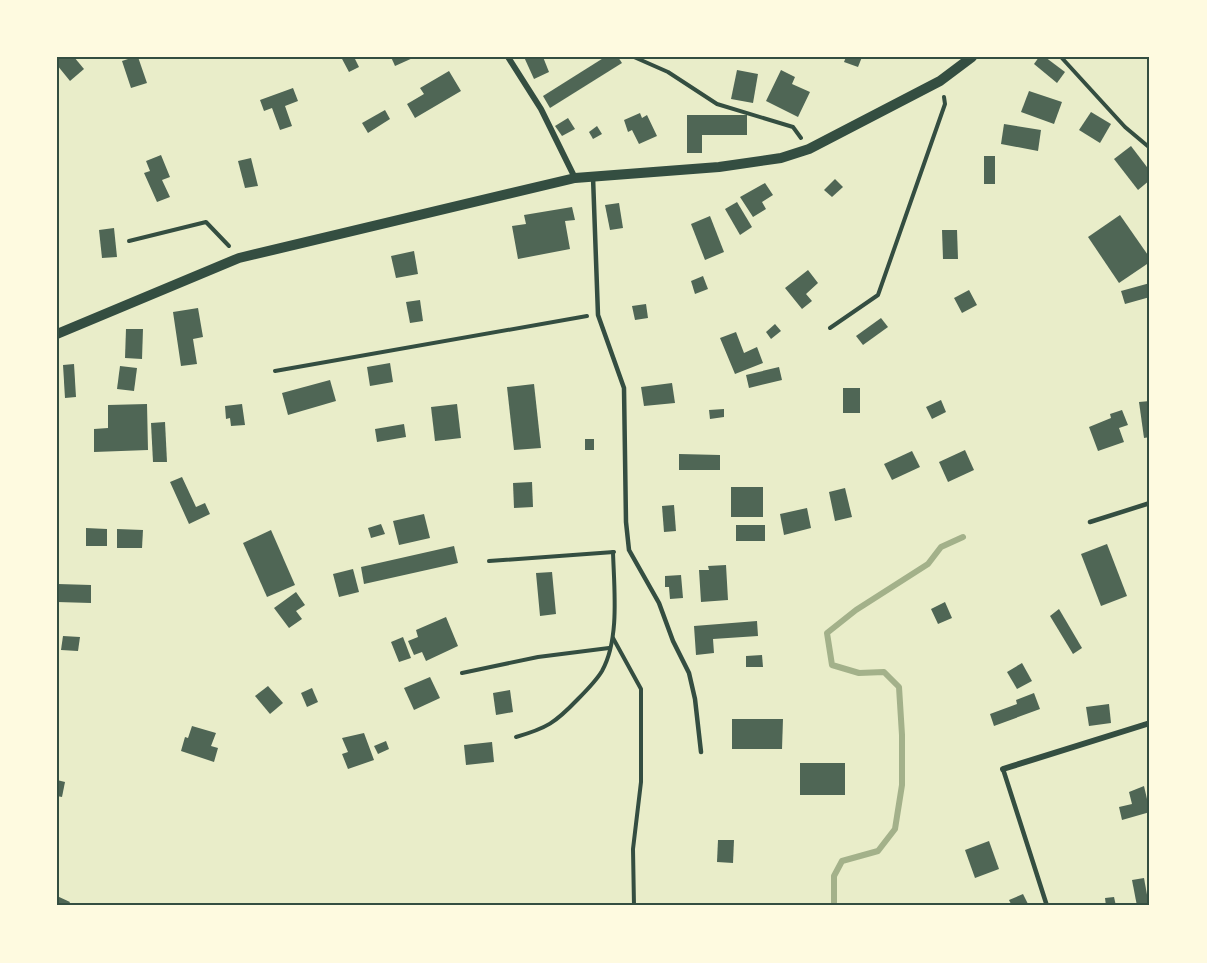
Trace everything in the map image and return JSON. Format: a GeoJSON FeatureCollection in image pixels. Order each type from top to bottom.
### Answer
{"type":"FeatureCollection","features":[{"type":"Feature","properties":{"kind":"street"},"geometry":{"type":"LineString","coordinates":[[508,57],[541,109],[575,178]]}},
{"type":"Feature","properties":{"kind":"street"},"geometry":{"type":"LineString","coordinates":[[57,334],[239,258],[575,178],[719,167],[780,158],[809,149],[940,81],[972,57]]}},
{"type":"Feature","properties":{"kind":"street"},"geometry":{"type":"LineString","coordinates":[[1003,769],[1150,723]]}},
{"type":"Feature","properties":{"kind":"lane"},"geometry":{"type":"LineString","coordinates":[[593,176],[598,315],[624,388],[626,522],[629,550],[659,603],[673,642],[689,673],[701,752]]}},
{"type":"Feature","properties":{"kind":"lane"},"geometry":{"type":"LineString","coordinates":[[1090,522],[1150,503]]}},
{"type":"Feature","properties":{"kind":"lane"},"geometry":{"type":"LineString","coordinates":[[1003,769],[1047,906]]}},
{"type":"Feature","properties":{"kind":"path"},"geometry":{"type":"LineString","coordinates":[[634,57],[668,72],[717,104],[793,127],[809,149]]}},
{"type":"Feature","properties":{"kind":"path"},"geometry":{"type":"LineString","coordinates":[[1061,57],[1125,127],[1150,148]]}},
{"type":"Feature","properties":{"kind":"path"},"geometry":{"type":"LineString","coordinates":[[830,328],[878,295],[945,104],[940,81]]}},
{"type":"Feature","properties":{"kind":"path"},"geometry":{"type":"LineString","coordinates":[[129,241],[206,222],[239,258]]}},
{"type":"Feature","properties":{"kind":"path"},"geometry":{"type":"LineString","coordinates":[[275,372],[598,315]]}},
{"type":"Feature","properties":{"kind":"path"},"geometry":{"type":"LineString","coordinates":[[489,561],[629,550]]}},
{"type":"Feature","properties":{"kind":"path"},"geometry":{"type":"LineString","coordinates":[[516,737],[542,729],[561,717],[602,670],[612,638],[615,601],[613,552]]}},
{"type":"Feature","properties":{"kind":"path"},"geometry":{"type":"LineString","coordinates":[[612,638],[641,689],[641,782],[633,849],[634,906]]}},
{"type":"Feature","properties":{"kind":"path"},"geometry":{"type":"LineString","coordinates":[[462,673],[538,657],[609,648]]}},
{"type":"Feature","properties":{"kind":"building"},"geometry":{"type":"Polygon","coordinates":[[[57,57],[74,57],[84,69],[70,81],[57,65],[57,57]]]}},
{"type":"Feature","properties":{"kind":"building"},"geometry":{"type":"Polygon","coordinates":[[[138,57],[147,83],[131,88],[122,61],[138,57]]]}},
{"type":"Feature","properties":{"kind":"building"},"geometry":{"type":"Polygon","coordinates":[[[341,57],[354,57],[359,67],[349,72],[341,57]]]}},
{"type":"Feature","properties":{"kind":"building"},"geometry":{"type":"Polygon","coordinates":[[[391,57],[415,57],[395,66],[391,57]]]}},
{"type":"Feature","properties":{"kind":"building"},"geometry":{"type":"Polygon","coordinates":[[[524,57],[543,57],[549,72],[534,79],[524,57]]]}},
{"type":"Feature","properties":{"kind":"building"},"geometry":{"type":"Polygon","coordinates":[[[605,57],[618,57],[622,63],[550,108],[543,96],[605,57]]]}},
{"type":"Feature","properties":{"kind":"building"},"geometry":{"type":"Polygon","coordinates":[[[846,57],[862,57],[858,67],[844,62],[846,57]]]}},
{"type":"Feature","properties":{"kind":"building"},"geometry":{"type":"Polygon","coordinates":[[[1039,57],[1045,57],[1065,72],[1057,83],[1034,64],[1039,57]]]}},
{"type":"Feature","properties":{"kind":"building"},"geometry":{"type":"Polygon","coordinates":[[[737,70],[758,74],[753,103],[731,99],[737,70]]]}},
{"type":"Feature","properties":{"kind":"building"},"geometry":{"type":"Polygon","coordinates":[[[781,70],[795,77],[792,84],[810,92],[798,117],[766,101],[781,70]]]}},
{"type":"Feature","properties":{"kind":"building"},"geometry":{"type":"Polygon","coordinates":[[[449,71],[461,91],[415,118],[407,104],[424,94],[420,88],[449,71]]]}},
{"type":"Feature","properties":{"kind":"building"},"geometry":{"type":"Polygon","coordinates":[[[293,88],[298,101],[285,106],[292,126],[280,130],[272,108],[264,111],[260,100],[293,88]]]}},
{"type":"Feature","properties":{"kind":"building"},"geometry":{"type":"Polygon","coordinates":[[[1029,91],[1062,102],[1054,124],[1021,112],[1029,91]]]}},
{"type":"Feature","properties":{"kind":"building"},"geometry":{"type":"Polygon","coordinates":[[[385,110],[390,119],[368,133],[362,123],[385,110]]]}},
{"type":"Feature","properties":{"kind":"building"},"geometry":{"type":"Polygon","coordinates":[[[1091,112],[1111,124],[1100,143],[1079,130],[1091,112]]]}},
{"type":"Feature","properties":{"kind":"building"},"geometry":{"type":"Polygon","coordinates":[[[640,113],[642,118],[647,115],[657,136],[639,144],[632,130],[628,132],[624,120],[640,113]]]}},
{"type":"Feature","properties":{"kind":"building"},"geometry":{"type":"Polygon","coordinates":[[[687,115],[747,115],[747,135],[702,135],[702,153],[687,153],[687,115]]]}},
{"type":"Feature","properties":{"kind":"building"},"geometry":{"type":"Polygon","coordinates":[[[568,118],[575,129],[562,136],[555,126],[568,118]]]}},
{"type":"Feature","properties":{"kind":"building"},"geometry":{"type":"Polygon","coordinates":[[[1004,124],[1041,130],[1038,151],[1001,144],[1004,124]]]}},
{"type":"Feature","properties":{"kind":"building"},"geometry":{"type":"Polygon","coordinates":[[[597,126],[602,134],[593,139],[589,132],[597,126]]]}},
{"type":"Feature","properties":{"kind":"building"},"geometry":{"type":"Polygon","coordinates":[[[1131,146],[1150,171],[1150,180],[1138,190],[1114,159],[1131,146]]]}},
{"type":"Feature","properties":{"kind":"building"},"geometry":{"type":"Polygon","coordinates":[[[161,155],[170,177],[162,180],[170,197],[157,202],[144,173],[150,171],[146,161],[161,155]]]}},
{"type":"Feature","properties":{"kind":"building"},"geometry":{"type":"Polygon","coordinates":[[[984,156],[995,156],[995,184],[984,184],[984,156]]]}},
{"type":"Feature","properties":{"kind":"building"},"geometry":{"type":"Polygon","coordinates":[[[251,158],[258,186],[245,188],[238,161],[251,158]]]}},
{"type":"Feature","properties":{"kind":"building"},"geometry":{"type":"Polygon","coordinates":[[[835,179],[843,187],[832,197],[824,190],[835,179]]]}},
{"type":"Feature","properties":{"kind":"building"},"geometry":{"type":"Polygon","coordinates":[[[765,183],[773,195],[762,202],[766,209],[753,217],[740,197],[765,183]]]}},
{"type":"Feature","properties":{"kind":"building"},"geometry":{"type":"Polygon","coordinates":[[[737,202],[752,227],[740,235],[725,209],[737,202]]]}},
{"type":"Feature","properties":{"kind":"building"},"geometry":{"type":"Polygon","coordinates":[[[619,203],[623,228],[610,230],[605,205],[619,203]]]}},
{"type":"Feature","properties":{"kind":"building"},"geometry":{"type":"Polygon","coordinates":[[[572,207],[575,220],[565,221],[570,249],[518,259],[512,226],[526,224],[524,215],[572,207]]]}},
{"type":"Feature","properties":{"kind":"building"},"geometry":{"type":"Polygon","coordinates":[[[1120,215],[1150,258],[1150,262],[1119,283],[1088,237],[1120,215]]]}},
{"type":"Feature","properties":{"kind":"building"},"geometry":{"type":"Polygon","coordinates":[[[710,216],[724,252],[705,260],[691,224],[710,216]]]}},
{"type":"Feature","properties":{"kind":"building"},"geometry":{"type":"Polygon","coordinates":[[[114,228],[117,257],[102,258],[99,230],[114,228]]]}},
{"type":"Feature","properties":{"kind":"building"},"geometry":{"type":"Polygon","coordinates":[[[942,230],[957,230],[958,259],[943,259],[942,230]]]}},
{"type":"Feature","properties":{"kind":"building"},"geometry":{"type":"Polygon","coordinates":[[[414,251],[418,274],[396,278],[391,256],[414,251]]]}},
{"type":"Feature","properties":{"kind":"building"},"geometry":{"type":"Polygon","coordinates":[[[808,270],[818,283],[806,294],[812,301],[802,309],[785,288],[808,270]]]}},
{"type":"Feature","properties":{"kind":"building"},"geometry":{"type":"Polygon","coordinates":[[[703,276],[708,289],[695,294],[691,281],[703,276]]]}},
{"type":"Feature","properties":{"kind":"building"},"geometry":{"type":"Polygon","coordinates":[[[1150,283],[1150,297],[1125,304],[1121,291],[1150,283]]]}},
{"type":"Feature","properties":{"kind":"building"},"geometry":{"type":"Polygon","coordinates":[[[969,290],[977,305],[962,313],[954,298],[969,290]]]}},
{"type":"Feature","properties":{"kind":"building"},"geometry":{"type":"Polygon","coordinates":[[[420,300],[423,321],[410,323],[406,302],[420,300]]]}},
{"type":"Feature","properties":{"kind":"building"},"geometry":{"type":"Polygon","coordinates":[[[646,304],[648,318],[635,320],[632,306],[646,304]]]}},
{"type":"Feature","properties":{"kind":"building"},"geometry":{"type":"Polygon","coordinates":[[[198,308],[203,337],[193,339],[197,364],[181,366],[173,312],[198,308]]]}},
{"type":"Feature","properties":{"kind":"building"},"geometry":{"type":"Polygon","coordinates":[[[881,318],[888,327],[863,345],[856,336],[881,318]]]}},
{"type":"Feature","properties":{"kind":"building"},"geometry":{"type":"Polygon","coordinates":[[[775,324],[781,331],[771,339],[766,332],[775,324]]]}},
{"type":"Feature","properties":{"kind":"building"},"geometry":{"type":"Polygon","coordinates":[[[126,329],[143,329],[142,359],[125,358],[126,329]]]}},
{"type":"Feature","properties":{"kind":"building"},"geometry":{"type":"Polygon","coordinates":[[[736,332],[744,353],[757,347],[763,363],[735,374],[720,338],[736,332]]]}},
{"type":"Feature","properties":{"kind":"building"},"geometry":{"type":"Polygon","coordinates":[[[390,363],[393,382],[370,386],[367,367],[390,363]]]}},
{"type":"Feature","properties":{"kind":"building"},"geometry":{"type":"Polygon","coordinates":[[[74,364],[76,397],[65,398],[63,365],[74,364]]]}},
{"type":"Feature","properties":{"kind":"building"},"geometry":{"type":"Polygon","coordinates":[[[120,366],[137,368],[134,391],[117,389],[120,366]]]}},
{"type":"Feature","properties":{"kind":"building"},"geometry":{"type":"Polygon","coordinates":[[[779,367],[782,380],[749,388],[746,375],[779,367]]]}},
{"type":"Feature","properties":{"kind":"building"},"geometry":{"type":"Polygon","coordinates":[[[330,380],[336,401],[288,415],[282,393],[330,380]]]}},
{"type":"Feature","properties":{"kind":"building"},"geometry":{"type":"Polygon","coordinates":[[[672,383],[675,403],[644,406],[641,387],[672,383]]]}},
{"type":"Feature","properties":{"kind":"building"},"geometry":{"type":"Polygon","coordinates":[[[534,384],[541,448],[514,450],[507,387],[534,384]]]}},
{"type":"Feature","properties":{"kind":"building"},"geometry":{"type":"Polygon","coordinates":[[[843,388],[860,388],[860,413],[843,413],[843,388]]]}},
{"type":"Feature","properties":{"kind":"building"},"geometry":{"type":"Polygon","coordinates":[[[941,400],[946,412],[932,419],[926,407],[941,400]]]}},
{"type":"Feature","properties":{"kind":"building"},"geometry":{"type":"Polygon","coordinates":[[[1150,401],[1150,437],[1144,438],[1139,402],[1150,401]]]}},
{"type":"Feature","properties":{"kind":"building"},"geometry":{"type":"Polygon","coordinates":[[[147,404],[148,450],[94,452],[94,429],[108,428],[108,405],[147,404]]]}},
{"type":"Feature","properties":{"kind":"building"},"geometry":{"type":"Polygon","coordinates":[[[242,404],[245,425],[231,426],[230,418],[226,419],[225,406],[242,404]]]}},
{"type":"Feature","properties":{"kind":"building"},"geometry":{"type":"Polygon","coordinates":[[[457,404],[461,438],[435,441],[431,407],[457,404]]]}},
{"type":"Feature","properties":{"kind":"building"},"geometry":{"type":"Polygon","coordinates":[[[724,409],[724,417],[710,419],[709,410],[724,409]]]}},
{"type":"Feature","properties":{"kind":"building"},"geometry":{"type":"Polygon","coordinates":[[[1122,410],[1128,425],[1119,428],[1124,442],[1098,451],[1089,427],[1111,418],[1110,414],[1122,410]]]}},
{"type":"Feature","properties":{"kind":"building"},"geometry":{"type":"Polygon","coordinates":[[[165,422],[167,462],[153,462],[151,423],[165,422]]]}},
{"type":"Feature","properties":{"kind":"building"},"geometry":{"type":"Polygon","coordinates":[[[404,424],[406,437],[377,442],[375,429],[404,424]]]}},
{"type":"Feature","properties":{"kind":"building"},"geometry":{"type":"Polygon","coordinates":[[[585,439],[594,439],[594,450],[585,450],[585,439]]]}},
{"type":"Feature","properties":{"kind":"building"},"geometry":{"type":"Polygon","coordinates":[[[965,450],[974,470],[948,482],[939,462],[965,450]]]}},
{"type":"Feature","properties":{"kind":"building"},"geometry":{"type":"Polygon","coordinates":[[[912,451],[920,467],[892,480],[884,464],[912,451]]]}},
{"type":"Feature","properties":{"kind":"building"},"geometry":{"type":"Polygon","coordinates":[[[679,454],[720,455],[720,470],[679,470],[679,454]]]}},
{"type":"Feature","properties":{"kind":"building"},"geometry":{"type":"Polygon","coordinates":[[[182,477],[196,507],[205,503],[210,514],[189,524],[170,482],[182,477]]]}},
{"type":"Feature","properties":{"kind":"building"},"geometry":{"type":"Polygon","coordinates":[[[532,482],[533,507],[514,508],[513,483],[532,482]]]}},
{"type":"Feature","properties":{"kind":"building"},"geometry":{"type":"Polygon","coordinates":[[[731,487],[763,487],[763,517],[731,517],[731,487]]]}},
{"type":"Feature","properties":{"kind":"building"},"geometry":{"type":"Polygon","coordinates":[[[845,488],[852,517],[835,521],[829,492],[845,488]]]}},
{"type":"Feature","properties":{"kind":"building"},"geometry":{"type":"Polygon","coordinates":[[[674,505],[676,531],[664,532],[662,506],[674,505]]]}},
{"type":"Feature","properties":{"kind":"building"},"geometry":{"type":"Polygon","coordinates":[[[807,508],[811,528],[784,535],[780,514],[807,508]]]}},
{"type":"Feature","properties":{"kind":"building"},"geometry":{"type":"Polygon","coordinates":[[[424,514],[430,538],[399,545],[393,521],[424,514]]]}},
{"type":"Feature","properties":{"kind":"building"},"geometry":{"type":"Polygon","coordinates":[[[381,524],[385,534],[371,538],[368,528],[381,524]]]}},
{"type":"Feature","properties":{"kind":"building"},"geometry":{"type":"Polygon","coordinates":[[[736,525],[765,525],[765,541],[736,541],[736,525]]]}},
{"type":"Feature","properties":{"kind":"building"},"geometry":{"type":"Polygon","coordinates":[[[86,528],[107,529],[107,546],[86,546],[86,528]]]}},
{"type":"Feature","properties":{"kind":"building"},"geometry":{"type":"Polygon","coordinates":[[[117,529],[143,530],[142,548],[117,548],[117,529]]]}},
{"type":"Feature","properties":{"kind":"building"},"geometry":{"type":"Polygon","coordinates":[[[271,530],[295,585],[267,597],[243,543],[271,530]]]}},
{"type":"Feature","properties":{"kind":"building"},"geometry":{"type":"Polygon","coordinates":[[[1107,544],[1127,596],[1101,606],[1081,554],[1107,544]]]}},
{"type":"Feature","properties":{"kind":"building"},"geometry":{"type":"Polygon","coordinates":[[[454,546],[458,563],[364,584],[361,567],[454,546]]]}},
{"type":"Feature","properties":{"kind":"building"},"geometry":{"type":"Polygon","coordinates":[[[726,565],[728,600],[701,602],[699,570],[709,570],[708,566],[726,565]]]}},
{"type":"Feature","properties":{"kind":"building"},"geometry":{"type":"Polygon","coordinates":[[[353,569],[359,592],[339,597],[333,574],[353,569]]]}},
{"type":"Feature","properties":{"kind":"building"},"geometry":{"type":"Polygon","coordinates":[[[552,572],[556,614],[540,616],[536,573],[552,572]]]}},
{"type":"Feature","properties":{"kind":"building"},"geometry":{"type":"Polygon","coordinates":[[[681,575],[683,598],[670,599],[669,587],[665,587],[665,576],[681,575]]]}},
{"type":"Feature","properties":{"kind":"building"},"geometry":{"type":"Polygon","coordinates":[[[58,584],[91,585],[91,603],[57,602],[58,584]]]}},
{"type":"Feature","properties":{"kind":"building"},"geometry":{"type":"Polygon","coordinates":[[[296,592],[305,605],[296,611],[302,619],[289,628],[274,608],[296,592]]]}},
{"type":"Feature","properties":{"kind":"building"},"geometry":{"type":"Polygon","coordinates":[[[945,602],[952,618],[938,624],[931,609],[945,602]]]}},
{"type":"Feature","properties":{"kind":"building"},"geometry":{"type":"Polygon","coordinates":[[[1059,609],[1082,648],[1073,654],[1050,616],[1059,609]]]}},
{"type":"Feature","properties":{"kind":"building"},"geometry":{"type":"Polygon","coordinates":[[[446,617],[458,646],[426,661],[422,652],[414,655],[408,641],[418,637],[416,630],[446,617]]]}},
{"type":"Feature","properties":{"kind":"building"},"geometry":{"type":"Polygon","coordinates":[[[757,621],[758,636],[713,639],[714,653],[696,655],[694,626],[757,621]]]}},
{"type":"Feature","properties":{"kind":"building"},"geometry":{"type":"Polygon","coordinates":[[[63,636],[80,637],[78,651],[61,650],[63,636]]]}},
{"type":"Feature","properties":{"kind":"building"},"geometry":{"type":"Polygon","coordinates":[[[403,637],[411,658],[399,662],[391,642],[403,637]]]}},
{"type":"Feature","properties":{"kind":"building"},"geometry":{"type":"Polygon","coordinates":[[[762,655],[763,667],[746,667],[746,656],[762,655]]]}},
{"type":"Feature","properties":{"kind":"building"},"geometry":{"type":"Polygon","coordinates":[[[1022,663],[1032,681],[1017,689],[1007,672],[1022,663]]]}},
{"type":"Feature","properties":{"kind":"building"},"geometry":{"type":"Polygon","coordinates":[[[430,677],[440,698],[414,710],[404,688],[430,677]]]}},
{"type":"Feature","properties":{"kind":"building"},"geometry":{"type":"Polygon","coordinates":[[[268,686],[283,703],[270,714],[255,696],[268,686]]]}},
{"type":"Feature","properties":{"kind":"building"},"geometry":{"type":"Polygon","coordinates":[[[312,688],[318,702],[307,707],[301,693],[312,688]]]}},
{"type":"Feature","properties":{"kind":"building"},"geometry":{"type":"Polygon","coordinates":[[[510,690],[513,712],[496,715],[493,693],[510,690]]]}},
{"type":"Feature","properties":{"kind":"building"},"geometry":{"type":"Polygon","coordinates":[[[1034,693],[1040,709],[994,726],[990,714],[1017,704],[1016,700],[1034,693]]]}},
{"type":"Feature","properties":{"kind":"building"},"geometry":{"type":"Polygon","coordinates":[[[1109,704],[1111,723],[1089,726],[1086,707],[1109,704]]]}},
{"type":"Feature","properties":{"kind":"building"},"geometry":{"type":"Polygon","coordinates":[[[732,719],[783,719],[782,749],[732,749],[732,719]]]}},
{"type":"Feature","properties":{"kind":"building"},"geometry":{"type":"Polygon","coordinates":[[[192,726],[216,733],[211,746],[218,748],[214,762],[181,751],[185,737],[188,738],[192,726]]]}},
{"type":"Feature","properties":{"kind":"building"},"geometry":{"type":"Polygon","coordinates":[[[364,733],[374,760],[348,769],[342,754],[348,752],[342,738],[364,733]]]}},
{"type":"Feature","properties":{"kind":"building"},"geometry":{"type":"Polygon","coordinates":[[[386,741],[389,749],[378,754],[374,746],[386,741]]]}},
{"type":"Feature","properties":{"kind":"building"},"geometry":{"type":"Polygon","coordinates":[[[492,742],[494,762],[466,765],[464,745],[492,742]]]}},
{"type":"Feature","properties":{"kind":"building"},"geometry":{"type":"Polygon","coordinates":[[[800,763],[845,763],[845,795],[800,795],[800,763]]]}},
{"type":"Feature","properties":{"kind":"building"},"geometry":{"type":"Polygon","coordinates":[[[57,780],[65,782],[62,797],[57,796],[57,780]]]}},
{"type":"Feature","properties":{"kind":"building"},"geometry":{"type":"Polygon","coordinates":[[[1144,786],[1150,812],[1122,820],[1119,807],[1132,804],[1129,792],[1144,786]]]}},
{"type":"Feature","properties":{"kind":"building"},"geometry":{"type":"Polygon","coordinates":[[[718,840],[734,840],[733,863],[717,862],[718,840]]]}},
{"type":"Feature","properties":{"kind":"building"},"geometry":{"type":"Polygon","coordinates":[[[989,841],[999,869],[975,878],[965,850],[989,841]]]}},
{"type":"Feature","properties":{"kind":"building"},"geometry":{"type":"Polygon","coordinates":[[[1144,878],[1149,906],[1137,906],[1132,880],[1144,878]]]}},
{"type":"Feature","properties":{"kind":"building"},"geometry":{"type":"Polygon","coordinates":[[[1023,894],[1029,906],[1012,906],[1009,900],[1023,894]]]}},
{"type":"Feature","properties":{"kind":"building"},"geometry":{"type":"Polygon","coordinates":[[[57,896],[70,902],[68,906],[57,906],[57,896]]]}},
{"type":"Feature","properties":{"kind":"building"},"geometry":{"type":"Polygon","coordinates":[[[1114,897],[1116,906],[1106,906],[1105,898],[1114,897]]]}},
{"type":"Feature","properties":{"kind":"waterway"},"geometry":{"type":"LineString","coordinates":[[834,906],[834,876],[842,861],[878,851],[895,829],[902,785],[902,735],[899,687],[884,672],[859,673],[832,665],[827,633],[856,610],[928,564],[941,547],[963,537]]}}]}
